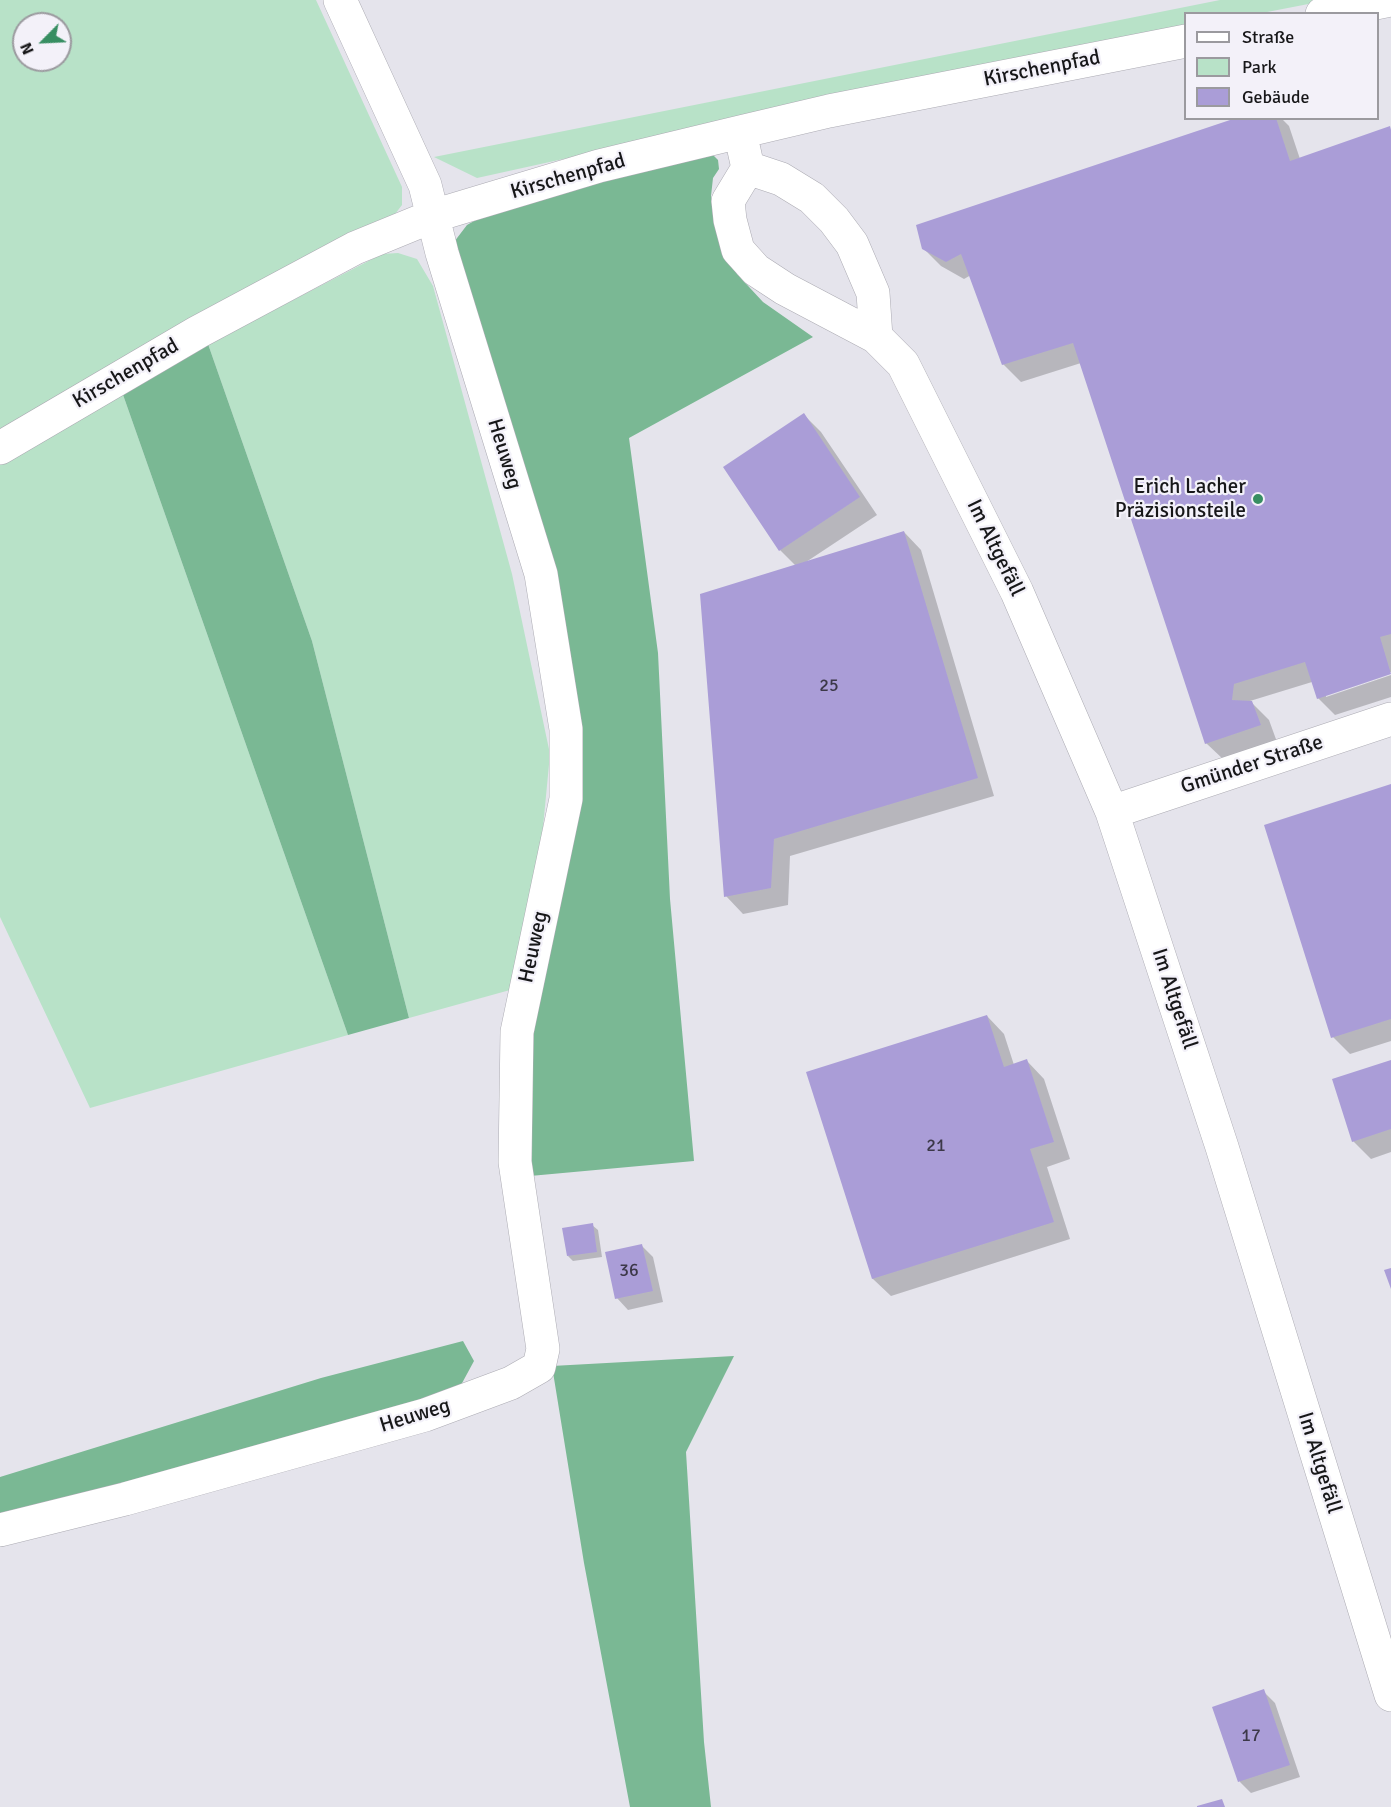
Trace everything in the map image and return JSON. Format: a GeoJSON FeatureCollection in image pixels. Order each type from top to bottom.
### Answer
{"type":"FeatureCollection","features":[{"type":"Feature","properties":{"kind":"street","name":"Heuweg"},"geometry":{"type":"LineString","coordinates":[[0,1530],[125,1499],[425,1415],[511,1383],[539,1367],[543,1349],[515,1162],[517,1032],[566,799],[566,729],[541,574],[425,185],[340,0]]}},
{"type":"Feature","properties":{"kind":"street"},"geometry":{"type":"LineString","coordinates":[[1332,12],[1390,0]]}},
{"type":"Feature","properties":{"kind":"street","name":"Kirschenpfad"},"geometry":{"type":"LineString","coordinates":[[0,448],[198,332],[356,248],[433,216],[599,166],[829,111],[1184,41]]}},
{"type":"Feature","properties":{"kind":"street"},"geometry":{"type":"LineString","coordinates":[[740,132],[748,168],[781,179],[812,198],[834,220],[852,244],[873,292],[876,337]]}},
{"type":"Feature","properties":{"kind":"street","name":"Im Altgefäll"},"geometry":{"type":"LineString","coordinates":[[748,168],[728,201],[730,220],[738,250],[756,270],[785,289],[876,337],[903,364],[1017,592],[1112,812],[1226,1158],[1391,1695]]}},
{"type":"Feature","properties":{"kind":"street","name":"Gmünder Straße"},"geometry":{"type":"LineString","coordinates":[[1112,812],[1391,719]]}},
{"type":"Feature","properties":{"kind":"green space"},"geometry":{"type":"Polygon","coordinates":[[[0,0],[316,0],[402,187],[402,205],[392,218],[0,433],[0,0]]]}},
{"type":"Feature","properties":{"kind":"green space"},"geometry":{"type":"Polygon","coordinates":[[[1220,0],[1329,0],[1267,12],[1184,12],[1184,29],[813,104],[477,178],[434,157],[1220,0]]]}},
{"type":"Feature","properties":{"kind":"green space"},"geometry":{"type":"Polygon","coordinates":[[[710,152],[718,160],[719,169],[713,178],[711,196],[722,240],[737,274],[763,302],[813,337],[629,438],[658,653],[670,899],[694,1161],[530,1176],[533,1037],[571,827],[578,741],[454,242],[467,225],[497,208],[710,152]]]}},
{"type":"Feature","properties":{"kind":"green space"},"geometry":{"type":"Polygon","coordinates":[[[398,253],[417,259],[433,286],[512,574],[550,754],[541,848],[510,990],[409,1018],[312,641],[208,344],[382,254],[398,253]]]}},
{"type":"Feature","properties":{"kind":"green space"},"geometry":{"type":"Polygon","coordinates":[[[208,344],[312,641],[409,1018],[348,1035],[121,389],[208,344]]]}},
{"type":"Feature","properties":{"kind":"green space"},"geometry":{"type":"Polygon","coordinates":[[[121,389],[348,1035],[90,1108],[0,917],[0,460],[121,389]]]}},
{"type":"Feature","properties":{"kind":"green space"},"geometry":{"type":"Polygon","coordinates":[[[463,1341],[474,1361],[461,1385],[365,1419],[0,1518],[0,1477],[321,1378],[463,1341]]]}},
{"type":"Feature","properties":{"kind":"green space"},"geometry":{"type":"Polygon","coordinates":[[[734,1356],[686,1452],[704,1742],[711,1807],[630,1807],[584,1563],[552,1366],[734,1356]]]}},
{"type":"Feature","properties":{"kind":"building","name":"Erich Lacher Präzisionsteile"},"geometry":{"type":"Polygon","coordinates":[[[1230,120],[1277,120],[1290,161],[1390,126],[1391,634],[1380,637],[1391,674],[1317,699],[1305,662],[1234,684],[1232,700],[1252,701],[1261,725],[1205,744],[1073,343],[1002,365],[961,254],[946,262],[922,249],[916,225],[1230,120]]]}},
{"type":"Feature","properties":{"kind":"building"},"geometry":{"type":"Polygon","coordinates":[[[804,413],[860,497],[779,551],[723,467],[804,413]]]}},
{"type":"Feature","properties":{"kind":"building"},"geometry":{"type":"Polygon","coordinates":[[[904,531],[978,778],[774,839],[771,888],[724,897],[700,594],[904,531]]]}},
{"type":"Feature","properties":{"kind":"building"},"geometry":{"type":"Polygon","coordinates":[[[1391,784],[1391,1019],[1331,1038],[1264,825],[1391,784]]]}},
{"type":"Feature","properties":{"kind":"building"},"geometry":{"type":"Polygon","coordinates":[[[987,1015],[1004,1067],[1027,1059],[1054,1142],[1030,1149],[1054,1222],[872,1279],[806,1072],[987,1015]]]}},
{"type":"Feature","properties":{"kind":"building"},"geometry":{"type":"Polygon","coordinates":[[[1391,1060],[1391,1129],[1352,1142],[1332,1079],[1391,1060]]]}},
{"type":"Feature","properties":{"kind":"building"},"geometry":{"type":"Polygon","coordinates":[[[593,1223],[597,1252],[567,1256],[562,1228],[593,1223]]]}},
{"type":"Feature","properties":{"kind":"building"},"geometry":{"type":"Polygon","coordinates":[[[642,1244],[653,1291],[615,1299],[605,1252],[642,1244]]]}},
{"type":"Feature","properties":{"kind":"building"},"geometry":{"type":"Polygon","coordinates":[[[1391,1268],[1391,1289],[1384,1270],[1391,1268]]]}},
{"type":"Feature","properties":{"kind":"building"},"geometry":{"type":"Polygon","coordinates":[[[1264,1689],[1290,1765],[1238,1782],[1212,1707],[1264,1689]]]}},
{"type":"Feature","properties":{"kind":"building"},"geometry":{"type":"Polygon","coordinates":[[[1222,1799],[1225,1807],[1197,1807],[1197,1806],[1222,1799]]]}},
{"type":"Feature","properties":{"kind":"place","name":"Erich Lacher Präzisionsteile"},"geometry":{"type":"Point","coordinates":[1258,499]}}]}
